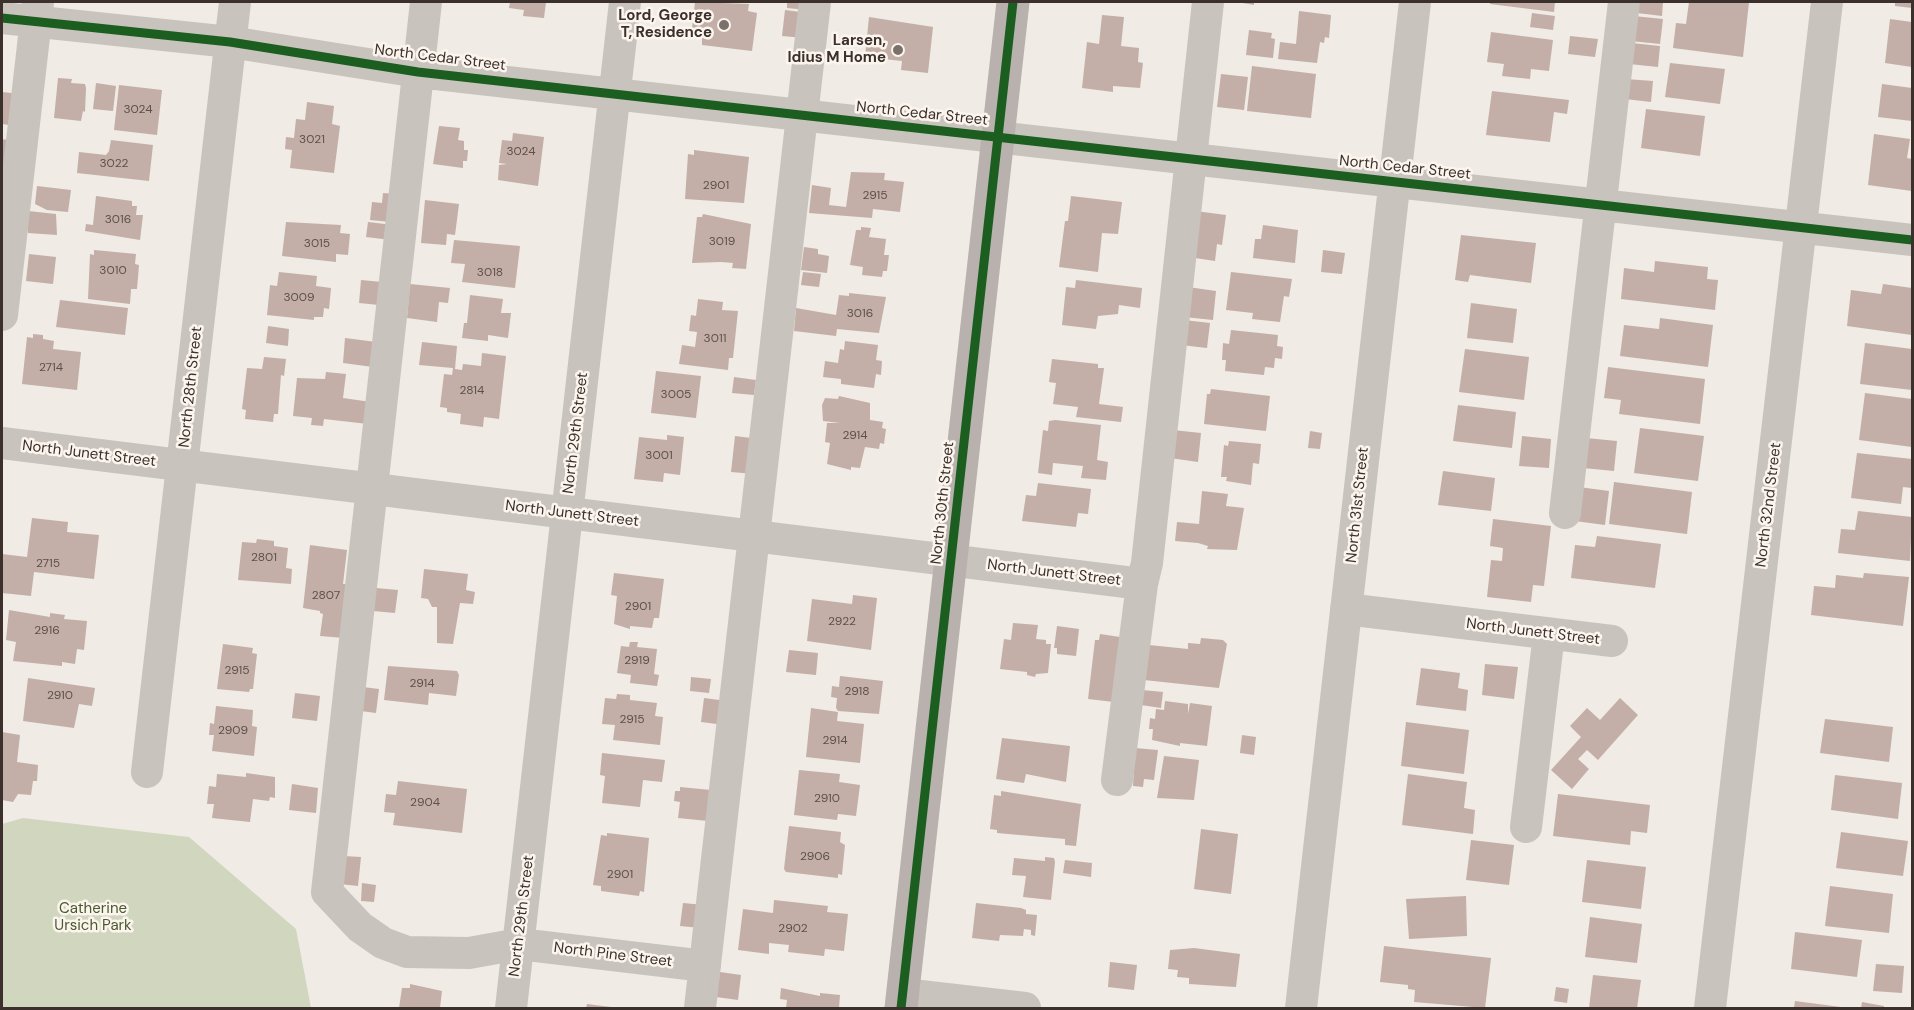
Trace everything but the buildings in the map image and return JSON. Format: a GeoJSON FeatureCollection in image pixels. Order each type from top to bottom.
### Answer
{"type":"FeatureCollection","features":[{"type":"Feature","properties":{"kind":"main road","name":"North 30th Street"},"geometry":{"type":"LineString","coordinates":[[902,1001],[1013,2]]}},
{"type":"Feature","properties":{"kind":"street","name":"North 28th Street"},"geometry":{"type":"LineString","coordinates":[[147,772],[235,2]]}},
{"type":"Feature","properties":{"kind":"street"},"geometry":{"type":"LineString","coordinates":[[370,490],[426,2]]}},
{"type":"Feature","properties":{"kind":"street","name":"North 29th Street"},"geometry":{"type":"LineString","coordinates":[[511,1008],[626,2]]}},
{"type":"Feature","properties":{"kind":"street"},"geometry":{"type":"LineString","coordinates":[[700,1008],[815,2]]}},
{"type":"Feature","properties":{"kind":"street"},"geometry":{"type":"LineString","coordinates":[[1117,780],[1148,552],[1208,2]]}},
{"type":"Feature","properties":{"kind":"street","name":"North 31st Street"},"geometry":{"type":"LineString","coordinates":[[1302,1008],[1415,2]]}},
{"type":"Feature","properties":{"kind":"street"},"geometry":{"type":"LineString","coordinates":[[1565,513],[1623,2]]}},
{"type":"Feature","properties":{"kind":"street","name":"North 32nd Street"},"geometry":{"type":"LineString","coordinates":[[1710,1008],[1827,2]]}},
{"type":"Feature","properties":{"kind":"street","name":"North Cedar Street"},"geometry":{"type":"LineString","coordinates":[[2,18],[37,11],[418,72],[1912,240]]}},
{"type":"Feature","properties":{"kind":"street"},"geometry":{"type":"LineString","coordinates":[[2,315],[37,11]]}},
{"type":"Feature","properties":{"kind":"street","name":"North Junett Street"},"geometry":{"type":"LineString","coordinates":[[2,443],[1142,584]]}},
{"type":"Feature","properties":{"kind":"street","name":"North Pine Street"},"geometry":{"type":"LineString","coordinates":[[370,490],[327,892],[360,927],[383,943],[401,950],[428,954],[469,953],[519,944],[705,966]]}},
{"type":"Feature","properties":{"kind":"street","name":"North Junett Street"},"geometry":{"type":"LineString","coordinates":[[1346,609],[1612,641]]}},
{"type":"Feature","properties":{"kind":"street"},"geometry":{"type":"LineString","coordinates":[[1526,827],[1549,634]]}},
{"type":"Feature","properties":{"kind":"street"},"geometry":{"type":"LineString","coordinates":[[902,1001],[1025,1008]]}},
{"type":"Feature","properties":{"kind":"green space","name":"Catherine Ursich Park"},"geometry":{"type":"Polygon","coordinates":[[[23,818],[189,837],[296,929],[311,1008],[2,1008],[2,824],[23,818]]]}},
{"type":"Feature","properties":{"kind":"cycle path"},"geometry":{"type":"LineString","coordinates":[[901,1008],[1013,2]]}},
{"type":"Feature","properties":{"kind":"cycle path"},"geometry":{"type":"LineString","coordinates":[[2,18],[230,42],[418,72],[1912,240]]}},
{"type":"Feature","properties":{"kind":"place","name":"Lord, George T, Residence"},"geometry":{"type":"Point","coordinates":[724,25]}},
{"type":"Feature","properties":{"kind":"place","name":"Larsen, Idius M Home"},"geometry":{"type":"Point","coordinates":[898,50]}}]}
